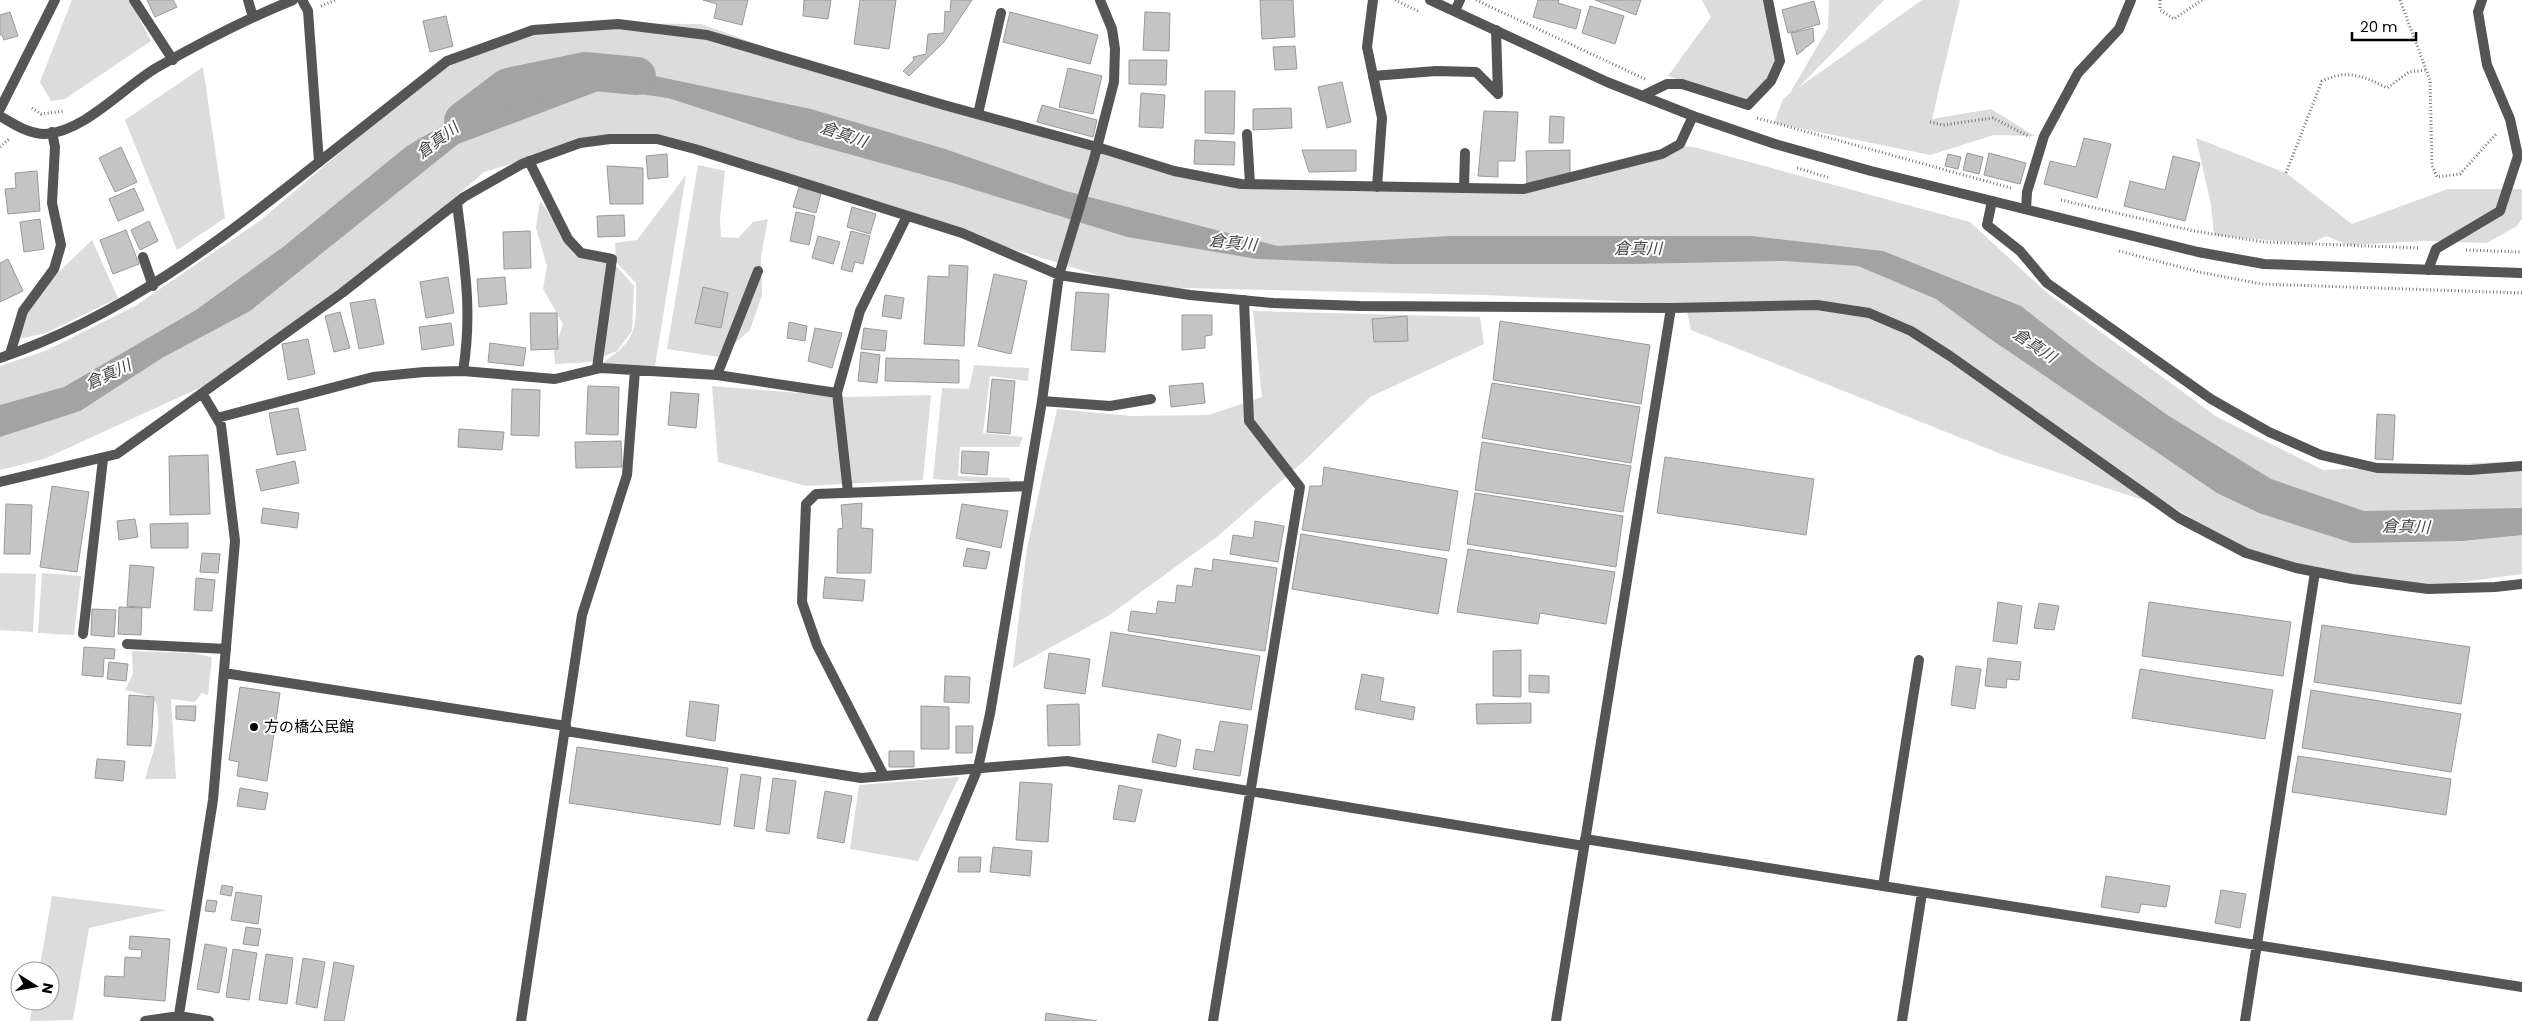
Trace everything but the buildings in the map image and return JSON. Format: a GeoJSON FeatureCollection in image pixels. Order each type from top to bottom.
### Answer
{"type":"FeatureCollection","features":[{"type":"Feature","properties":{"kind":"street"},"geometry":{"type":"LineString","coordinates":[[0,109],[55,0]]}},
{"type":"Feature","properties":{"kind":"street"},"geometry":{"type":"LineString","coordinates":[[134,0],[173,60]]}},
{"type":"Feature","properties":{"kind":"street"},"geometry":{"type":"LineString","coordinates":[[248,0],[253,17]]}},
{"type":"Feature","properties":{"kind":"street"},"geometry":{"type":"LineString","coordinates":[[0,116],[22,129],[45,134],[66,130],[155,69],[253,17],[293,0]]}},
{"type":"Feature","properties":{"kind":"street"},"geometry":{"type":"LineString","coordinates":[[302,0],[308,11],[319,162]]}},
{"type":"Feature","properties":{"kind":"street"},"geometry":{"type":"LineString","coordinates":[[872,1021],[978,768],[990,714],[1042,401],[1059,275],[1094,159],[1114,82],[1115,49],[1112,29],[1100,0]]}},
{"type":"Feature","properties":{"kind":"street"},"geometry":{"type":"LineString","coordinates":[[1373,0],[1367,47],[1382,118],[1377,187]]}},
{"type":"Feature","properties":{"kind":"street"},"geometry":{"type":"LineString","coordinates":[[1430,0],[1607,82],[1693,116],[1775,144],[1871,171],[2198,252],[2264,264],[2522,273]]}},
{"type":"Feature","properties":{"kind":"street"},"geometry":{"type":"LineString","coordinates":[[1454,11],[1460,0]]}},
{"type":"Feature","properties":{"kind":"street"},"geometry":{"type":"LineString","coordinates":[[1642,96],[1667,84],[1682,84],[1748,104],[1771,81],[1780,61],[1768,0]]}},
{"type":"Feature","properties":{"kind":"street"},"geometry":{"type":"LineString","coordinates":[[2026,209],[2027,192],[2041,143],[2078,72],[2119,29],[2131,0]]}},
{"type":"Feature","properties":{"kind":"street"},"geometry":{"type":"LineString","coordinates":[[2428,270],[2436,249],[2500,211],[2518,156],[2510,119],[2487,66],[2478,12],[2482,0]]}},
{"type":"Feature","properties":{"kind":"street"},"geometry":{"type":"LineString","coordinates":[[978,114],[1001,13]]}},
{"type":"Feature","properties":{"kind":"street"},"geometry":{"type":"LineString","coordinates":[[5,356],[90,321],[153,286],[222,239],[447,62],[533,30],[618,24],[707,35],[1097,147],[1174,171],[1250,184],[1524,189],[1662,154],[1680,144],[1693,116]]}},
{"type":"Feature","properties":{"kind":"street"},"geometry":{"type":"LineString","coordinates":[[1373,76],[1436,71],[1476,72],[1498,94],[1496,30]]}},
{"type":"Feature","properties":{"kind":"street"},"geometry":{"type":"LineString","coordinates":[[5,356],[23,311],[54,269],[61,244],[52,203],[55,147],[52,132]]}},
{"type":"Feature","properties":{"kind":"street"},"geometry":{"type":"LineString","coordinates":[[1248,134],[1250,184]]}},
{"type":"Feature","properties":{"kind":"street"},"geometry":{"type":"LineString","coordinates":[[0,482],[117,454],[342,293],[457,203],[529,161],[580,143],[610,139],[657,139],[695,149],[962,233],[1059,275],[1190,295],[1244,300],[1360,306],[1671,308],[1817,305],[1869,313],[1911,331],[1950,356],[2179,518],[2246,552],[2315,572],[2428,589],[2495,587],[2522,584]]}},
{"type":"Feature","properties":{"kind":"street"},"geometry":{"type":"LineString","coordinates":[[1464,188],[1465,153]]}},
{"type":"Feature","properties":{"kind":"street"},"geometry":{"type":"LineString","coordinates":[[529,161],[568,239],[581,253],[612,259],[598,368]]}},
{"type":"Feature","properties":{"kind":"street"},"geometry":{"type":"LineString","coordinates":[[1992,201],[1987,225],[2020,251],[2048,283],[2211,399],[2269,432],[2321,454],[2377,468],[2470,470],[2522,466]]}},
{"type":"Feature","properties":{"kind":"street"},"geometry":{"type":"LineString","coordinates":[[457,203],[469,298],[468,338],[463,371]]}},
{"type":"Feature","properties":{"kind":"street"},"geometry":{"type":"LineString","coordinates":[[848,492],[837,393],[860,311],[907,216]]}},
{"type":"Feature","properties":{"kind":"street"},"geometry":{"type":"LineString","coordinates":[[143,257],[153,286]]}},
{"type":"Feature","properties":{"kind":"street"},"geometry":{"type":"LineString","coordinates":[[717,374],[758,271]]}},
{"type":"Feature","properties":{"kind":"street"},"geometry":{"type":"LineString","coordinates":[[1213,1021],[1300,487],[1249,421],[1244,300]]}},
{"type":"Feature","properties":{"kind":"street"},"geometry":{"type":"LineString","coordinates":[[1556,1021],[1671,308]]}},
{"type":"Feature","properties":{"kind":"street"},"geometry":{"type":"LineString","coordinates":[[217,418],[373,377],[463,371],[555,379],[598,368],[717,374],[837,393]]}},
{"type":"Feature","properties":{"kind":"street"},"geometry":{"type":"LineString","coordinates":[[521,1021],[582,615],[627,475],[635,370]]}},
{"type":"Feature","properties":{"kind":"street"},"geometry":{"type":"LineString","coordinates":[[178,1019],[213,800],[235,542],[221,425],[202,393]]}},
{"type":"Feature","properties":{"kind":"street"},"geometry":{"type":"LineString","coordinates":[[1042,401],[1110,406],[1151,399]]}},
{"type":"Feature","properties":{"kind":"street"},"geometry":{"type":"LineString","coordinates":[[83,634],[102,459]]}},
{"type":"Feature","properties":{"kind":"street"},"geometry":{"type":"LineString","coordinates":[[884,776],[817,645],[802,602],[806,504],[816,494],[1028,486]]}},
{"type":"Feature","properties":{"kind":"street"},"geometry":{"type":"LineString","coordinates":[[2245,1021],[2315,572]]}},
{"type":"Feature","properties":{"kind":"street"},"geometry":{"type":"LineString","coordinates":[[127,644],[226,649]]}},
{"type":"Feature","properties":{"kind":"street"},"geometry":{"type":"LineString","coordinates":[[1883,886],[1919,660]]}},
{"type":"Feature","properties":{"kind":"street"},"geometry":{"type":"LineString","coordinates":[[224,673],[861,778],[1067,760],[1250,791],[1584,843],[1922,892],[2522,987]]}},
{"type":"Feature","properties":{"kind":"street"},"geometry":{"type":"LineString","coordinates":[[1902,1021],[1922,892]]}},
{"type":"Feature","properties":{"kind":"street"},"geometry":{"type":"LineString","coordinates":[[145,1021],[178,1019],[208,1021]]}},
{"type":"Feature","properties":{"kind":"path"},"geometry":{"type":"LineString","coordinates":[[1476,0],[1661,87]]}},
{"type":"Feature","properties":{"kind":"path"},"geometry":{"type":"LineString","coordinates":[[2160,0],[2160,10],[2174,19],[2202,0]]}},
{"type":"Feature","properties":{"kind":"path"},"geometry":{"type":"LineString","coordinates":[[2400,0],[2430,80],[2432,165],[2438,177],[2460,174],[2510,119]]}},
{"type":"Feature","properties":{"kind":"path"},"geometry":{"type":"LineString","coordinates":[[2286,173],[2322,81],[2336,75],[2364,76],[2387,88],[2409,72],[2426,70]]}},
{"type":"Feature","properties":{"kind":"path"},"geometry":{"type":"LineString","coordinates":[[1754,118],[2027,192]]}},
{"type":"Feature","properties":{"kind":"path"},"geometry":{"type":"LineString","coordinates":[[1930,122],[1943,125],[1993,118],[2041,143]]}},
{"type":"Feature","properties":{"kind":"path"},"geometry":{"type":"LineString","coordinates":[[2055,198],[2194,231],[2264,242],[2436,249]]}},
{"type":"Feature","properties":{"kind":"path"},"geometry":{"type":"LineString","coordinates":[[2465,250],[2522,252]]}},
{"type":"Feature","properties":{"kind":"shaded area"},"geometry":{"type":"Polygon","coordinates":[[[72,0],[130,0],[151,41],[65,99],[51,101],[40,82],[72,0]]]}},
{"type":"Feature","properties":{"kind":"shaded area"},"geometry":{"type":"Polygon","coordinates":[[[1702,0],[1768,0],[1780,61],[1748,105],[1668,76],[1711,17],[1702,0]]]}},
{"type":"Feature","properties":{"kind":"shaded area"},"geometry":{"type":"Polygon","coordinates":[[[1829,0],[1884,0],[1798,88],[1922,0],[1960,0],[1932,119],[1991,109],[2035,136],[1994,135],[1930,155],[1774,123],[1783,99],[1790,93],[1828,28],[1829,0]]]}},
{"type":"Feature","properties":{"kind":"shaded area"},"geometry":{"type":"Polygon","coordinates":[[[557,23],[701,24],[864,82],[1174,171],[1241,184],[1524,189],[1677,146],[1694,147],[1970,222],[2046,292],[2217,417],[2323,470],[2522,461],[2522,574],[2420,588],[2246,553],[2100,461],[2162,506],[2006,456],[1691,330],[1686,307],[1723,306],[1485,295],[1136,287],[657,139],[580,143],[484,172],[378,264],[219,379],[44,459],[0,470],[0,366],[45,351],[135,306],[261,220],[447,61],[557,23]]]}},
{"type":"Feature","properties":{"kind":"shaded area"},"geometry":{"type":"Polygon","coordinates":[[[203,67],[225,218],[177,250],[125,120],[203,67]]]}},
{"type":"Feature","properties":{"kind":"shaded area"},"geometry":{"type":"Polygon","coordinates":[[[2196,138],[2286,173],[2352,224],[2448,189],[2522,189],[2522,219],[2517,226],[2487,243],[2424,241],[2348,245],[2326,236],[2310,244],[2214,235],[2211,205],[2196,138]]]}},
{"type":"Feature","properties":{"kind":"shaded area"},"geometry":{"type":"Polygon","coordinates":[[[698,165],[725,171],[720,219],[721,237],[738,238],[753,222],[768,219],[761,256],[762,295],[750,330],[719,357],[667,349],[698,165]]]}},
{"type":"Feature","properties":{"kind":"shaded area"},"geometry":{"type":"Polygon","coordinates":[[[686,175],[655,366],[599,365],[622,348],[633,331],[635,322],[636,283],[616,262],[615,243],[637,240],[686,175]]]}},
{"type":"Feature","properties":{"kind":"shaded area"},"geometry":{"type":"Polygon","coordinates":[[[540,201],[568,239],[588,254],[617,267],[634,286],[632,331],[617,351],[590,362],[555,364],[554,352],[563,324],[543,289],[547,266],[536,228],[540,201]]]}},
{"type":"Feature","properties":{"kind":"shaded area"},"geometry":{"type":"Polygon","coordinates":[[[92,240],[118,298],[46,333],[18,339],[32,298],[92,240]]]}},
{"type":"Feature","properties":{"kind":"shaded area"},"geometry":{"type":"Polygon","coordinates":[[[1253,311],[1480,317],[1484,344],[1370,397],[1305,460],[1218,536],[1108,616],[1013,668],[1027,548],[1057,409],[1131,416],[1209,415],[1262,397],[1253,311]]]}},
{"type":"Feature","properties":{"kind":"shaded area"},"geometry":{"type":"Polygon","coordinates":[[[974,365],[1029,368],[1028,381],[990,376],[983,433],[1023,437],[1019,447],[960,447],[958,476],[1010,478],[1010,484],[933,479],[942,388],[969,389],[974,365]]]}},
{"type":"Feature","properties":{"kind":"shaded area"},"geometry":{"type":"Polygon","coordinates":[[[712,386],[850,397],[931,395],[923,480],[806,486],[718,462],[712,386]]]}},
{"type":"Feature","properties":{"kind":"shaded area"},"geometry":{"type":"Polygon","coordinates":[[[0,573],[36,574],[33,632],[0,630],[0,573]]]}},
{"type":"Feature","properties":{"kind":"shaded area"},"geometry":{"type":"Polygon","coordinates":[[[42,573],[81,576],[74,635],[38,633],[42,573]]]}},
{"type":"Feature","properties":{"kind":"shaded area"},"geometry":{"type":"Polygon","coordinates":[[[132,651],[192,653],[212,657],[208,695],[202,693],[195,702],[171,699],[176,779],[145,779],[157,738],[157,708],[154,697],[125,690],[133,674],[132,651]]]}},
{"type":"Feature","properties":{"kind":"shaded area"},"geometry":{"type":"Polygon","coordinates":[[[959,777],[918,861],[850,849],[859,785],[959,777]]]}},
{"type":"Feature","properties":{"kind":"shaded area"},"geometry":{"type":"Polygon","coordinates":[[[52,896],[167,910],[89,928],[73,1020],[30,1021],[32,1011],[60,1011],[60,961],[41,961],[52,896]]]}},
{"type":"Feature","properties":{"kind":"water"},"geometry":{"type":"Polygon","coordinates":[[[585,71],[655,76],[811,109],[945,149],[1066,191],[1278,246],[1450,236],[1752,236],[1883,251],[2021,306],[2091,361],[2169,416],[2271,479],[2364,511],[2522,508],[2522,535],[2462,541],[2352,543],[2259,513],[2217,493],[1989,338],[1936,299],[1858,266],[1784,261],[1631,264],[1393,264],[1257,259],[1127,237],[953,183],[798,140],[668,98],[604,89],[458,144],[250,311],[162,358],[80,411],[0,437],[0,405],[64,387],[196,310],[283,247],[407,146],[503,91],[585,71]]]}},
{"type":"Feature","properties":{"kind":"waterway","name":"倉真川"},"geometry":{"type":"LineString","coordinates":[[463,121],[508,87],[585,71],[637,76]]}},
{"type":"Feature","properties":{"kind":"place","name":"方の橋公民館"},"geometry":{"type":"Point","coordinates":[254,727]}}]}
